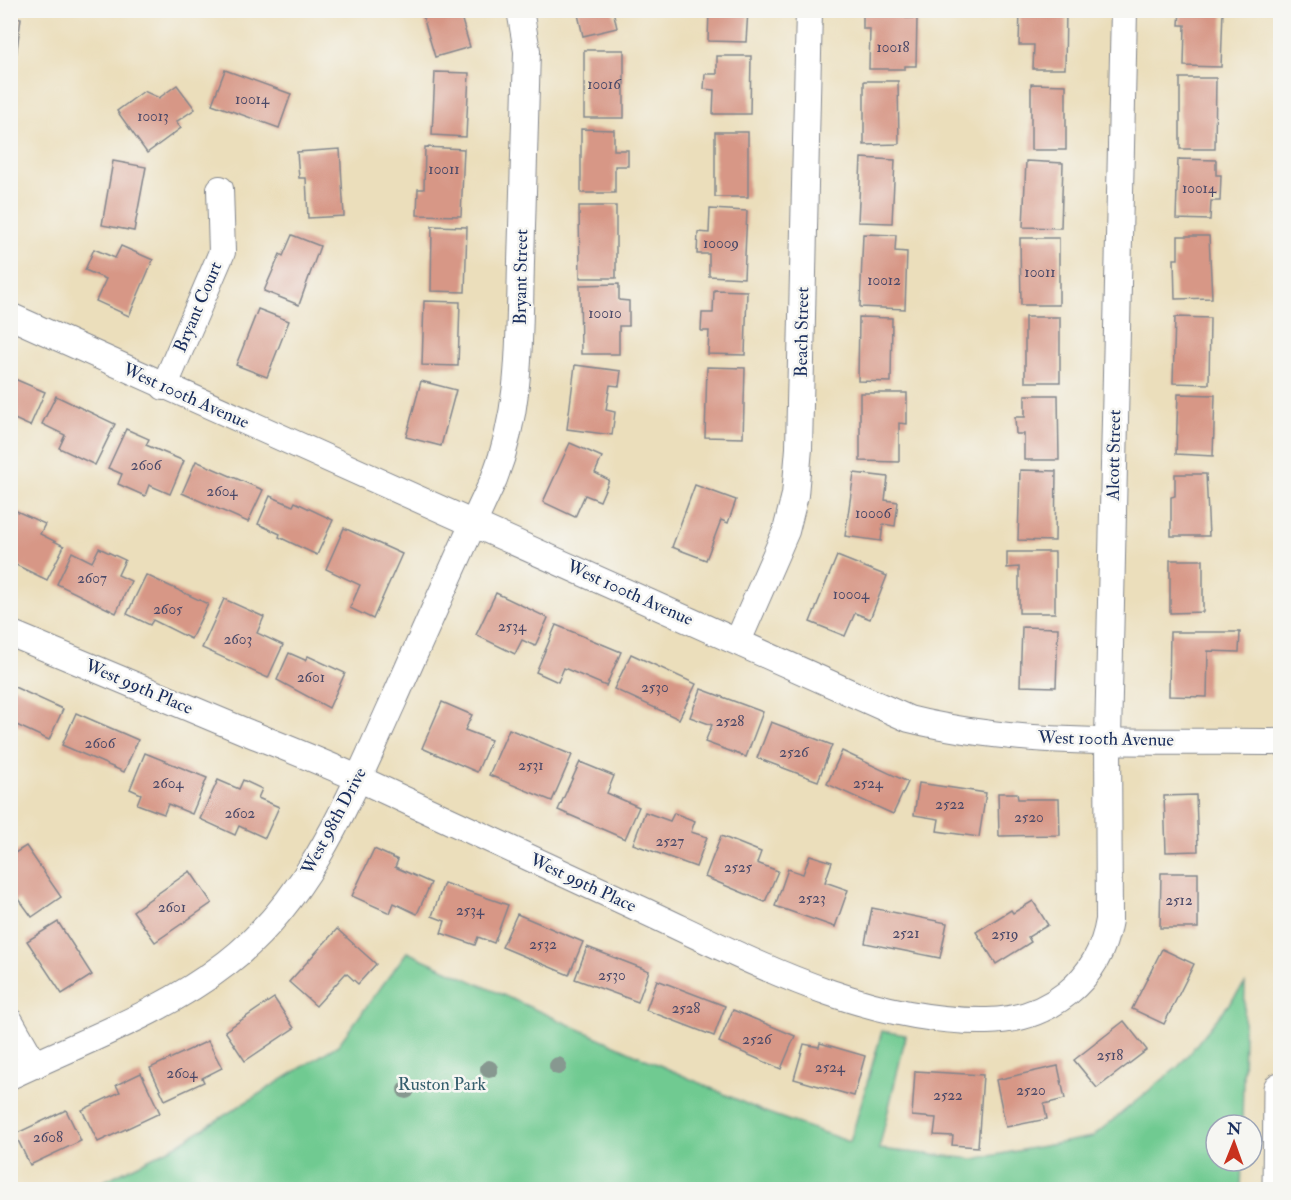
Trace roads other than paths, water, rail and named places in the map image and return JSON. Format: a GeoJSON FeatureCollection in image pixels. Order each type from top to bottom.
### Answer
{"type":"FeatureCollection","features":[{"type":"Feature","properties":{"kind":"street","name":"Bryant Street"},"geometry":{"type":"LineString","coordinates":[[471,529],[504,454],[517,397],[526,51],[520,10]]}},
{"type":"Feature","properties":{"kind":"street","name":"Beach Street"},"geometry":{"type":"LineString","coordinates":[[738,641],[786,531],[795,495],[799,448],[809,10]]}},
{"type":"Feature","properties":{"kind":"street","name":"Alcott Street"},"geometry":{"type":"LineString","coordinates":[[1109,900],[1108,739],[1124,10]]}},
{"type":"Feature","properties":{"kind":"street","name":"Bryant Court"},"geometry":{"type":"LineString","coordinates":[[164,387],[222,252],[220,189]]}},
{"type":"Feature","properties":{"kind":"street","name":"West 100th Avenue"},"geometry":{"type":"LineString","coordinates":[[10,316],[471,529],[738,641],[909,719],[983,734],[1281,742]]}},
{"type":"Feature","properties":{"kind":"street","name":"West 98th Drive"},"geometry":{"type":"LineString","coordinates":[[10,1076],[174,999],[229,961],[253,939],[304,880],[322,853],[358,778],[471,529]]}},
{"type":"Feature","properties":{"kind":"street","name":"West 99th Place"},"geometry":{"type":"LineString","coordinates":[[10,633],[358,778],[756,963],[841,997],[922,1016],[986,1021],[1030,1015],[1065,997],[1093,965],[1106,938],[1109,900]]}},
{"type":"Feature","properties":{"kind":"street"},"geometry":{"type":"LineString","coordinates":[[10,1021],[35,1065]]}},
{"type":"Feature","properties":{"kind":"street"},"geometry":{"type":"LineString","coordinates":[[1279,1190],[1281,1089]]}},
{"type":"Feature","properties":{"kind":"park label","name":"Ruston Park"},"geometry":{"type":"Point","coordinates":[442,1084]}}]}
